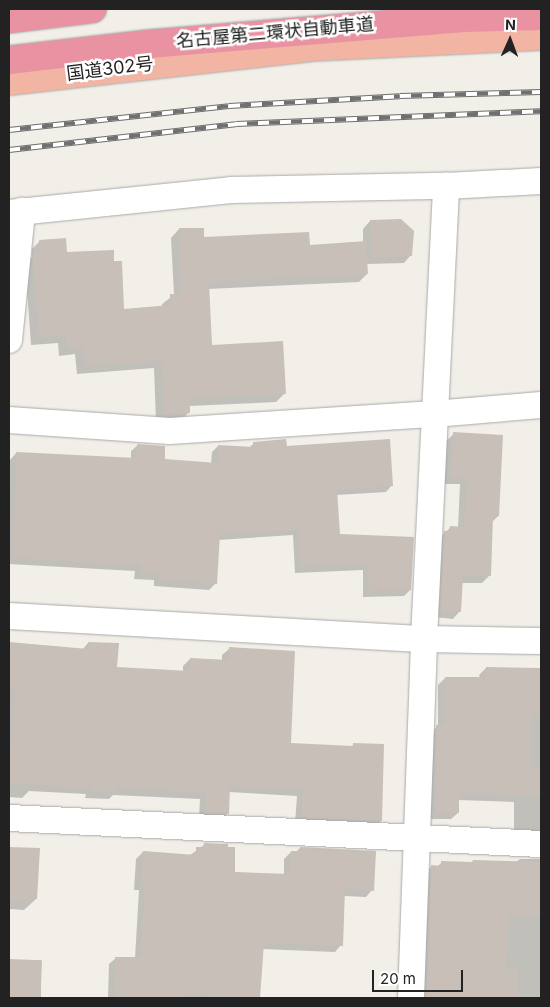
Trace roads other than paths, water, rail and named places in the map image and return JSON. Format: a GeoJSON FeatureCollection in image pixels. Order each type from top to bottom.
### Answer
{"type":"FeatureCollection","features":[{"type":"Feature","properties":{"kind":"highway"},"geometry":{"type":"LineString","coordinates":[[9,19],[92,9]]}},
{"type":"Feature","properties":{"kind":"highway","name":"名古屋第二環状自動車道"},"geometry":{"type":"LineString","coordinates":[[9,60],[148,44],[461,18],[541,16]]}},
{"type":"Feature","properties":{"kind":"highway","name":"国道302号"},"geometry":{"type":"LineString","coordinates":[[9,81],[310,47],[541,36]]}},
{"type":"Feature","properties":{"kind":"street"},"geometry":{"type":"LineString","coordinates":[[9,340],[16,212],[231,190],[446,186],[541,181]]}},
{"type":"Feature","properties":{"kind":"street"},"geometry":{"type":"LineString","coordinates":[[411,998],[424,639],[446,186]]}},
{"type":"Feature","properties":{"kind":"street"},"geometry":{"type":"LineString","coordinates":[[9,420],[170,431],[541,405]]}},
{"type":"Feature","properties":{"kind":"street"},"geometry":{"type":"LineString","coordinates":[[9,616],[424,639],[541,641]]}},
{"type":"Feature","properties":{"kind":"street"},"geometry":{"type":"LineString","coordinates":[[9,818],[541,844]]}},
{"type":"Feature","properties":{"kind":"railway"},"geometry":{"type":"LineString","coordinates":[[9,130],[229,106],[400,96],[541,92]]}},
{"type":"Feature","properties":{"kind":"railway"},"geometry":{"type":"LineString","coordinates":[[9,150],[236,124],[541,111]]}}]}
